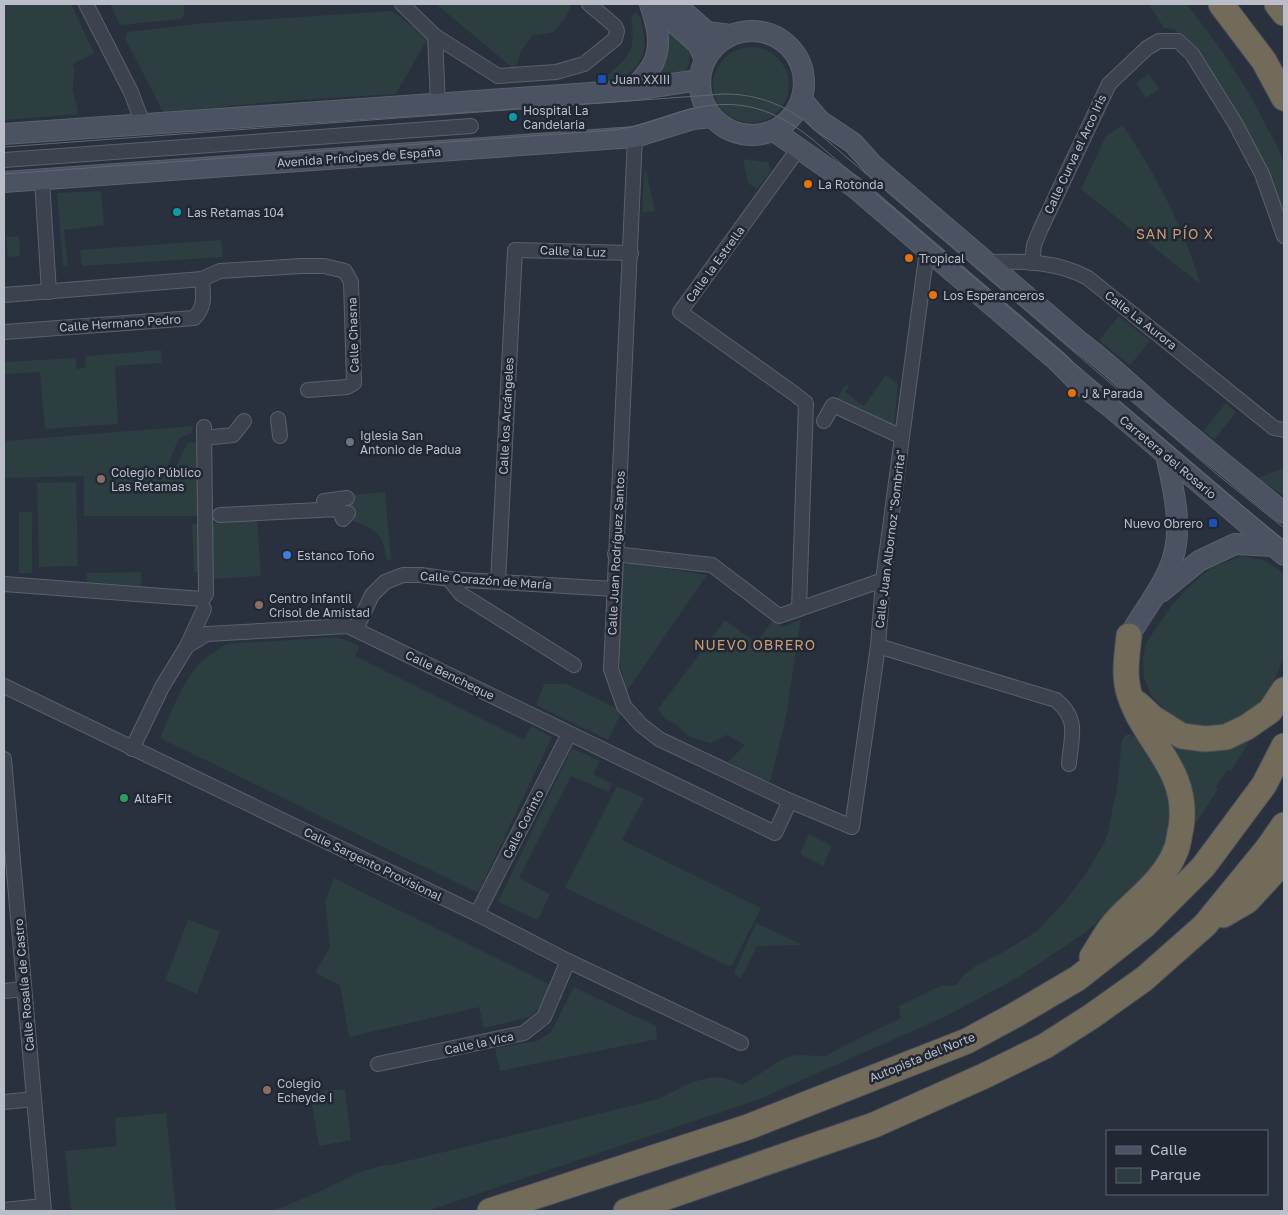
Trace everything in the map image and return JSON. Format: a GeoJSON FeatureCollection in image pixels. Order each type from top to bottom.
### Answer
{"type":"FeatureCollection","features":[{"type":"Feature","properties":{"kind":"highway"},"geometry":{"type":"LineString","coordinates":[[1222,4],[1264,61],[1284,98]]}},
{"type":"Feature","properties":{"kind":"highway"},"geometry":{"type":"LineString","coordinates":[[1277,4],[1284,13]]}},
{"type":"Feature","properties":{"kind":"highway"},"geometry":{"type":"LineString","coordinates":[[1078,978],[1116,921],[1164,874],[1177,849],[1183,814],[1179,786],[1162,752],[1144,726],[1130,696],[1125,672],[1129,636]]}},
{"type":"Feature","properties":{"kind":"highway"},"geometry":{"type":"LineString","coordinates":[[1130,696],[1153,718],[1182,736],[1205,740],[1226,737],[1247,727],[1270,711],[1284,690]]}},
{"type":"Feature","properties":{"kind":"highway","name":"Autopista del Norte"},"geometry":{"type":"LineString","coordinates":[[490,1211],[748,1127],[967,1041],[1015,1015],[1078,978],[1144,926],[1203,867],[1264,785],[1284,746]]}},
{"type":"Feature","properties":{"kind":"highway"},"geometry":{"type":"LineString","coordinates":[[626,1211],[874,1125],[984,1076],[1045,1046],[1144,979],[1205,925],[1268,848],[1284,825]]}},
{"type":"Feature","properties":{"kind":"highway"},"geometry":{"type":"LineString","coordinates":[[1205,925],[1247,902],[1284,861]]}},
{"type":"Feature","properties":{"kind":"highway"},"geometry":{"type":"LineString","coordinates":[[665,1211],[685,1191]]}},
{"type":"Feature","properties":{"kind":"main road"},"geometry":{"type":"LineString","coordinates":[[652,4],[698,44],[705,59]]}},
{"type":"Feature","properties":{"kind":"main road"},"geometry":{"type":"LineString","coordinates":[[633,90],[651,68],[658,51],[658,29],[652,4]]}},
{"type":"Feature","properties":{"kind":"main road"},"geometry":{"type":"LineString","coordinates":[[675,4],[707,32],[730,34],[748,30],[771,33],[790,46],[802,67],[804,90],[802,100],[788,121],[774,131],[746,135],[727,129],[712,117],[705,106],[700,80],[705,59],[716,44],[730,34]]}},
{"type":"Feature","properties":{"kind":"main road"},"geometry":{"type":"LineString","coordinates":[[4,134],[633,90],[700,80]]}},
{"type":"Feature","properties":{"kind":"main road"},"geometry":{"type":"LineString","coordinates":[[802,100],[820,121],[853,143],[873,165],[1100,357],[1177,425],[1284,513]]}},
{"type":"Feature","properties":{"kind":"main road","name":"Avenida Príncipes de España"},"geometry":{"type":"LineString","coordinates":[[4,182],[635,137],[693,119],[712,117]]}},
{"type":"Feature","properties":{"kind":"main road","name":"Carretera del Rosario"},"geometry":{"type":"LineString","coordinates":[[774,131],[854,187],[1057,361],[1078,382],[1108,405],[1279,550]]}},
{"type":"Feature","properties":{"kind":"main road"},"geometry":{"type":"LineString","coordinates":[[1129,636],[1170,568],[1177,541],[1174,493],[1166,455]]}},
{"type":"Feature","properties":{"kind":"main road"},"geometry":{"type":"LineString","coordinates":[[1152,600],[1199,561],[1235,544],[1279,550]]}},
{"type":"Feature","properties":{"kind":"street"},"geometry":{"type":"LineString","coordinates":[[86,4],[131,92],[143,124]]}},
{"type":"Feature","properties":{"kind":"street"},"geometry":{"type":"LineString","coordinates":[[402,4],[435,36],[498,76],[556,72],[584,64],[615,39],[618,31],[615,26],[589,4]]}},
{"type":"Feature","properties":{"kind":"street"},"geometry":{"type":"LineString","coordinates":[[435,36],[438,104]]}},
{"type":"Feature","properties":{"kind":"street","name":"Calle Curva el Arco Iris"},"geometry":{"type":"LineString","coordinates":[[1032,262],[1034,245],[1041,228],[1109,84],[1147,48],[1159,40],[1178,41],[1192,54],[1235,123],[1262,174],[1284,236]]}},
{"type":"Feature","properties":{"kind":"street","name":"Avenida Príncipes de España"},"geometry":{"type":"LineString","coordinates":[[4,160],[471,126]]}},
{"type":"Feature","properties":{"kind":"street","name":"Calle Juan Rodríguez Santos"},"geometry":{"type":"LineString","coordinates":[[635,137],[611,669],[624,706],[641,725],[659,739],[790,801],[852,827]]}},
{"type":"Feature","properties":{"kind":"street","name":"Calle la Estrella"},"geometry":{"type":"LineString","coordinates":[[799,148],[680,312],[806,403],[799,609]]}},
{"type":"Feature","properties":{"kind":"street"},"geometry":{"type":"LineString","coordinates":[[42,180],[49,292]]}},
{"type":"Feature","properties":{"kind":"street","name":"Calle la Luz"},"geometry":{"type":"LineString","coordinates":[[515,250],[631,253]]}},
{"type":"Feature","properties":{"kind":"street","name":"Calle los Arcángeles"},"geometry":{"type":"LineString","coordinates":[[498,582],[515,250]]}},
{"type":"Feature","properties":{"kind":"street","name":"Calle Juan Albornoz \"Sombrita\""},"geometry":{"type":"LineString","coordinates":[[852,827],[878,646],[883,580],[926,250]]}},
{"type":"Feature","properties":{"kind":"street","name":"Calle La Aurora"},"geometry":{"type":"LineString","coordinates":[[987,262],[1032,262],[1074,270],[1088,278],[1279,429]]}},
{"type":"Feature","properties":{"kind":"street","name":"Calle Chasna"},"geometry":{"type":"LineString","coordinates":[[202,279],[220,271],[301,266],[324,266],[344,271],[351,282],[354,383],[347,387],[308,390]]}},
{"type":"Feature","properties":{"kind":"street"},"geometry":{"type":"LineString","coordinates":[[4,295],[202,279]]}},
{"type":"Feature","properties":{"kind":"street","name":"Calle Hermano Pedro"},"geometry":{"type":"LineString","coordinates":[[4,332],[194,318],[199,313],[204,301],[202,279]]}},
{"type":"Feature","properties":{"kind":"street"},"geometry":{"type":"LineString","coordinates":[[824,421],[833,405],[902,437]]}},
{"type":"Feature","properties":{"kind":"street"},"geometry":{"type":"LineString","coordinates":[[278,419],[280,436]]}},
{"type":"Feature","properties":{"kind":"street"},"geometry":{"type":"LineString","coordinates":[[4,584],[203,599],[206,594],[212,516],[204,433],[233,435],[244,421]]}},
{"type":"Feature","properties":{"kind":"street"},"geometry":{"type":"LineString","coordinates":[[324,501],[347,498]]}},
{"type":"Feature","properties":{"kind":"street"},"geometry":{"type":"LineString","coordinates":[[212,516],[339,509],[343,519],[348,513]]}},
{"type":"Feature","properties":{"kind":"street"},"geometry":{"type":"LineString","coordinates":[[616,554],[712,565],[779,616],[883,580]]}},
{"type":"Feature","properties":{"kind":"street","name":"Calle Corazón de María"},"geometry":{"type":"LineString","coordinates":[[356,629],[372,595],[385,582],[409,575],[449,580],[614,589]]}},
{"type":"Feature","properties":{"kind":"street"},"geometry":{"type":"LineString","coordinates":[[449,580],[461,594],[574,666]]}},
{"type":"Feature","properties":{"kind":"street"},"geometry":{"type":"LineString","coordinates":[[187,646],[204,609]]}},
{"type":"Feature","properties":{"kind":"street","name":"Calle Bencheque"},"geometry":{"type":"LineString","coordinates":[[132,749],[162,687],[187,646],[207,634],[348,626],[775,832],[790,801]]}},
{"type":"Feature","properties":{"kind":"street"},"geometry":{"type":"LineString","coordinates":[[878,646],[1056,700],[1067,709],[1073,724],[1069,764]]}},
{"type":"Feature","properties":{"kind":"street","name":"Calle Sargento Provisional"},"geometry":{"type":"LineString","coordinates":[[4,686],[742,1044]]}},
{"type":"Feature","properties":{"kind":"street","name":"Calle Corinto"},"geometry":{"type":"LineString","coordinates":[[477,914],[569,734]]}},
{"type":"Feature","properties":{"kind":"street","name":"Calle Rosalía de Castro"},"geometry":{"type":"LineString","coordinates":[[4,759],[43,1209]]}},
{"type":"Feature","properties":{"kind":"street","name":"Calle la Vica"},"geometry":{"type":"LineString","coordinates":[[378,1064],[524,1033],[544,1017],[568,961]]}},
{"type":"Feature","properties":{"kind":"street"},"geometry":{"type":"LineString","coordinates":[[4,991],[24,989]]}},
{"type":"Feature","properties":{"kind":"street"},"geometry":{"type":"LineString","coordinates":[[4,1102],[34,1099]]}},
{"type":"Feature","properties":{"kind":"street"},"geometry":{"type":"LineString","coordinates":[[4,1210],[43,1209]]}},
{"type":"Feature","properties":{"kind":"green space"},"geometry":{"type":"Polygon","coordinates":[[[4,4],[71,4],[94,53],[73,64],[75,70],[73,89],[78,114],[4,120],[4,4]]]}},
{"type":"Feature","properties":{"kind":"green space"},"geometry":{"type":"Polygon","coordinates":[[[110,4],[184,4],[184,15],[181,19],[120,25],[110,4]]]}},
{"type":"Feature","properties":{"kind":"green space"},"geometry":{"type":"Polygon","coordinates":[[[436,4],[572,4],[565,18],[554,32],[532,36],[521,51],[515,70],[436,4]]]}},
{"type":"Feature","properties":{"kind":"green space"},"geometry":{"type":"Polygon","coordinates":[[[1156,4],[1187,4],[1222,51],[1250,95],[1284,163],[1284,219],[1236,112],[1213,73],[1190,42],[1174,29],[1164,28],[1150,6],[1156,4]]]}},
{"type":"Feature","properties":{"kind":"green space"},"geometry":{"type":"Polygon","coordinates":[[[392,11],[428,38],[396,94],[297,100],[163,112],[125,38],[127,32],[206,23],[392,11]]]}},
{"type":"Feature","properties":{"kind":"green space"},"geometry":{"type":"Polygon","coordinates":[[[636,12],[642,22],[644,49],[642,57],[633,70],[618,78],[608,80],[606,76],[621,63],[630,51],[633,37],[631,17],[636,12]]]}},
{"type":"Feature","properties":{"kind":"green space"},"geometry":{"type":"Polygon","coordinates":[[[662,23],[682,40],[690,56],[688,66],[683,73],[660,80],[655,74],[662,23]]]}},
{"type":"Feature","properties":{"kind":"green space"},"geometry":{"type":"Polygon","coordinates":[[[744,47],[758,47],[772,53],[783,64],[789,78],[786,100],[778,112],[758,123],[744,123],[730,117],[719,106],[713,92],[713,78],[719,64],[730,53],[744,47]]]}},
{"type":"Feature","properties":{"kind":"green space"},"geometry":{"type":"Polygon","coordinates":[[[1149,74],[1159,89],[1146,98],[1136,83],[1149,74]]]}},
{"type":"Feature","properties":{"kind":"green space"},"geometry":{"type":"Polygon","coordinates":[[[1123,125],[1168,202],[1186,242],[1200,284],[1081,189],[1106,136],[1123,125]]]}},
{"type":"Feature","properties":{"kind":"green space"},"geometry":{"type":"Polygon","coordinates":[[[743,159],[768,162],[771,170],[757,189],[748,183],[743,159]]]}},
{"type":"Feature","properties":{"kind":"green space"},"geometry":{"type":"Polygon","coordinates":[[[646,170],[655,211],[642,213],[644,174],[646,170]]]}},
{"type":"Feature","properties":{"kind":"green space"},"geometry":{"type":"Polygon","coordinates":[[[101,191],[104,225],[64,230],[68,266],[63,266],[57,193],[101,191]]]}},
{"type":"Feature","properties":{"kind":"green space"},"geometry":{"type":"Polygon","coordinates":[[[19,236],[20,256],[8,257],[6,237],[19,236]]]}},
{"type":"Feature","properties":{"kind":"green space"},"geometry":{"type":"Polygon","coordinates":[[[221,240],[223,257],[82,266],[80,250],[221,240]]]}},
{"type":"Feature","properties":{"kind":"green space"},"geometry":{"type":"Polygon","coordinates":[[[1119,316],[1150,341],[1130,365],[1099,340],[1119,316]]]}},
{"type":"Feature","properties":{"kind":"green space"},"geometry":{"type":"Polygon","coordinates":[[[161,350],[162,363],[115,366],[118,424],[45,429],[40,372],[4,374],[4,362],[76,358],[76,369],[85,368],[86,356],[161,350]]]}},
{"type":"Feature","properties":{"kind":"green space"},"geometry":{"type":"Polygon","coordinates":[[[886,375],[898,384],[894,425],[836,400],[846,384],[849,387],[845,392],[864,406],[886,375]]]}},
{"type":"Feature","properties":{"kind":"green space"},"geometry":{"type":"Polygon","coordinates":[[[1226,403],[1236,412],[1214,440],[1203,431],[1226,403]]]}},
{"type":"Feature","properties":{"kind":"green space"},"geometry":{"type":"Polygon","coordinates":[[[193,426],[192,433],[179,438],[164,474],[173,474],[187,443],[198,442],[199,516],[84,516],[84,476],[4,478],[4,441],[193,426]]]}},
{"type":"Feature","properties":{"kind":"green space"},"geometry":{"type":"Polygon","coordinates":[[[1284,468],[1284,496],[1258,478],[1284,468]]]}},
{"type":"Feature","properties":{"kind":"green space"},"geometry":{"type":"Polygon","coordinates":[[[76,482],[78,566],[39,567],[37,483],[76,482]]]}},
{"type":"Feature","properties":{"kind":"green space"},"geometry":{"type":"Polygon","coordinates":[[[385,492],[391,560],[386,559],[383,543],[375,532],[363,525],[347,520],[351,515],[349,495],[385,492]]]}},
{"type":"Feature","properties":{"kind":"green space"},"geometry":{"type":"Polygon","coordinates":[[[19,512],[32,512],[32,573],[19,573],[19,512]]]}},
{"type":"Feature","properties":{"kind":"green space"},"geometry":{"type":"Polygon","coordinates":[[[257,519],[261,576],[214,579],[210,523],[257,519]]]}},
{"type":"Feature","properties":{"kind":"green space"},"geometry":{"type":"Polygon","coordinates":[[[192,524],[199,524],[200,572],[194,572],[192,524]]]}},
{"type":"Feature","properties":{"kind":"green space"},"geometry":{"type":"Polygon","coordinates":[[[1241,556],[1263,560],[1284,573],[1284,658],[1271,687],[1245,716],[1224,725],[1203,728],[1180,724],[1152,697],[1144,678],[1143,657],[1146,643],[1172,605],[1190,586],[1211,568],[1241,556]]]}},
{"type":"Feature","properties":{"kind":"green space"},"geometry":{"type":"Polygon","coordinates":[[[629,563],[707,575],[626,692],[619,661],[623,566],[629,563]]]}},
{"type":"Feature","properties":{"kind":"green space"},"geometry":{"type":"Polygon","coordinates":[[[142,572],[141,586],[87,582],[87,573],[142,572]]]}},
{"type":"Feature","properties":{"kind":"green space"},"geometry":{"type":"Polygon","coordinates":[[[801,619],[786,717],[770,782],[728,762],[745,745],[727,735],[710,743],[690,737],[674,723],[665,719],[658,709],[725,620],[756,643],[772,621],[783,627],[801,619]]]}},
{"type":"Feature","properties":{"kind":"green space"},"geometry":{"type":"Polygon","coordinates":[[[337,637],[360,646],[355,656],[524,740],[531,726],[552,737],[478,893],[160,738],[185,683],[199,663],[226,644],[337,637]]]}},
{"type":"Feature","properties":{"kind":"green space"},"geometry":{"type":"Polygon","coordinates":[[[544,684],[567,684],[622,711],[608,740],[536,705],[544,684]]]}},
{"type":"Feature","properties":{"kind":"green space"},"geometry":{"type":"Polygon","coordinates":[[[1126,735],[1132,735],[1137,738],[1147,751],[1162,778],[1167,794],[1169,810],[1168,836],[1162,854],[1154,866],[1120,902],[1086,932],[1019,977],[944,1017],[757,1100],[427,1211],[273,1211],[376,1167],[395,1164],[659,1099],[699,1080],[720,1078],[742,1085],[781,1060],[796,1055],[825,1056],[901,1018],[899,1006],[940,986],[956,985],[963,976],[977,965],[1005,951],[1037,931],[1065,901],[1087,872],[1105,841],[1117,787],[1122,740],[1126,735]]]}},
{"type":"Feature","properties":{"kind":"green space"},"geometry":{"type":"Polygon","coordinates":[[[1250,740],[1231,771],[1227,770],[1215,788],[1218,789],[1189,834],[1168,742],[1250,740]]]}},
{"type":"Feature","properties":{"kind":"green space"},"geometry":{"type":"Polygon","coordinates":[[[572,748],[600,761],[593,774],[612,784],[608,792],[571,776],[519,878],[550,894],[538,920],[498,902],[572,748]]]}},
{"type":"Feature","properties":{"kind":"green space"},"geometry":{"type":"Polygon","coordinates":[[[617,786],[644,798],[622,840],[761,908],[731,967],[565,888],[617,786]]]}},
{"type":"Feature","properties":{"kind":"green space"},"geometry":{"type":"Polygon","coordinates":[[[809,834],[832,846],[823,866],[800,854],[809,834]]]}},
{"type":"Feature","properties":{"kind":"green space"},"geometry":{"type":"Polygon","coordinates":[[[334,878],[551,985],[542,1005],[530,1017],[484,1028],[479,1007],[349,1037],[340,985],[315,973],[330,947],[325,901],[334,878]]]}},
{"type":"Feature","properties":{"kind":"green space"},"geometry":{"type":"Polygon","coordinates":[[[188,920],[220,931],[197,994],[165,980],[188,920]]]}},
{"type":"Feature","properties":{"kind":"green space"},"geometry":{"type":"Polygon","coordinates":[[[756,923],[803,945],[757,946],[741,978],[734,974],[756,923]]]}},
{"type":"Feature","properties":{"kind":"green space"},"geometry":{"type":"Polygon","coordinates":[[[574,987],[656,1026],[657,1039],[500,1071],[495,1048],[537,1041],[551,1032],[574,987]]]}},
{"type":"Feature","properties":{"kind":"green space"},"geometry":{"type":"Polygon","coordinates":[[[345,1089],[351,1140],[319,1146],[310,1092],[345,1089]]]}},
{"type":"Feature","properties":{"kind":"green space"},"geometry":{"type":"Polygon","coordinates":[[[166,1113],[176,1211],[71,1211],[65,1151],[117,1146],[115,1118],[166,1113]]]}},
{"type":"Feature","properties":{"kind":"tram line"},"geometry":{"type":"LineString","coordinates":[[4,147],[724,94],[755,97],[784,108],[802,119],[1219,476],[1284,528]]}},
{"type":"Feature","properties":{"kind":"tram line"},"geometry":{"type":"LineString","coordinates":[[4,174],[614,130],[696,108],[714,105],[748,106],[780,118],[812,139],[1218,486],[1284,540]]}},
{"type":"Feature","properties":{"kind":"place","name":"Juan XXIII"},"geometry":{"type":"Point","coordinates":[602,79]}},
{"type":"Feature","properties":{"kind":"place","name":"Hospital La Candelaria"},"geometry":{"type":"Point","coordinates":[513,117]}},
{"type":"Feature","properties":{"kind":"place","name":"La Rotonda"},"geometry":{"type":"Point","coordinates":[808,184]}},
{"type":"Feature","properties":{"kind":"place","name":"Las Retamas 104"},"geometry":{"type":"Point","coordinates":[177,212]}},
{"type":"Feature","properties":{"kind":"place","name":"Tropical"},"geometry":{"type":"Point","coordinates":[909,258]}},
{"type":"Feature","properties":{"kind":"place","name":"Los Esperanceros"},"geometry":{"type":"Point","coordinates":[933,295]}},
{"type":"Feature","properties":{"kind":"place","name":"J & Parada"},"geometry":{"type":"Point","coordinates":[1072,393]}},
{"type":"Feature","properties":{"kind":"place","name":"Iglesia San Antonio de Padua"},"geometry":{"type":"Point","coordinates":[350,442]}},
{"type":"Feature","properties":{"kind":"place","name":"Colegio Público Las Retamas"},"geometry":{"type":"Point","coordinates":[101,479]}},
{"type":"Feature","properties":{"kind":"place","name":"Nuevo Obrero"},"geometry":{"type":"Point","coordinates":[1213,523]}},
{"type":"Feature","properties":{"kind":"place","name":"Estanco Toño"},"geometry":{"type":"Point","coordinates":[287,555]}},
{"type":"Feature","properties":{"kind":"place","name":"Centro Infantil Crisol de Amistad"},"geometry":{"type":"Point","coordinates":[259,605]}},
{"type":"Feature","properties":{"kind":"place","name":"AltaFit"},"geometry":{"type":"Point","coordinates":[124,798]}},
{"type":"Feature","properties":{"kind":"place","name":"Colegio Echeyde I"},"geometry":{"type":"Point","coordinates":[267,1090]}},
{"type":"Feature","properties":{"kind":"district","name":"SAN PÍO X"},"geometry":{"type":"Point","coordinates":[1175,233]}},
{"type":"Feature","properties":{"kind":"district","name":"NUEVO OBRERO"},"geometry":{"type":"Point","coordinates":[755,644]}}]}
